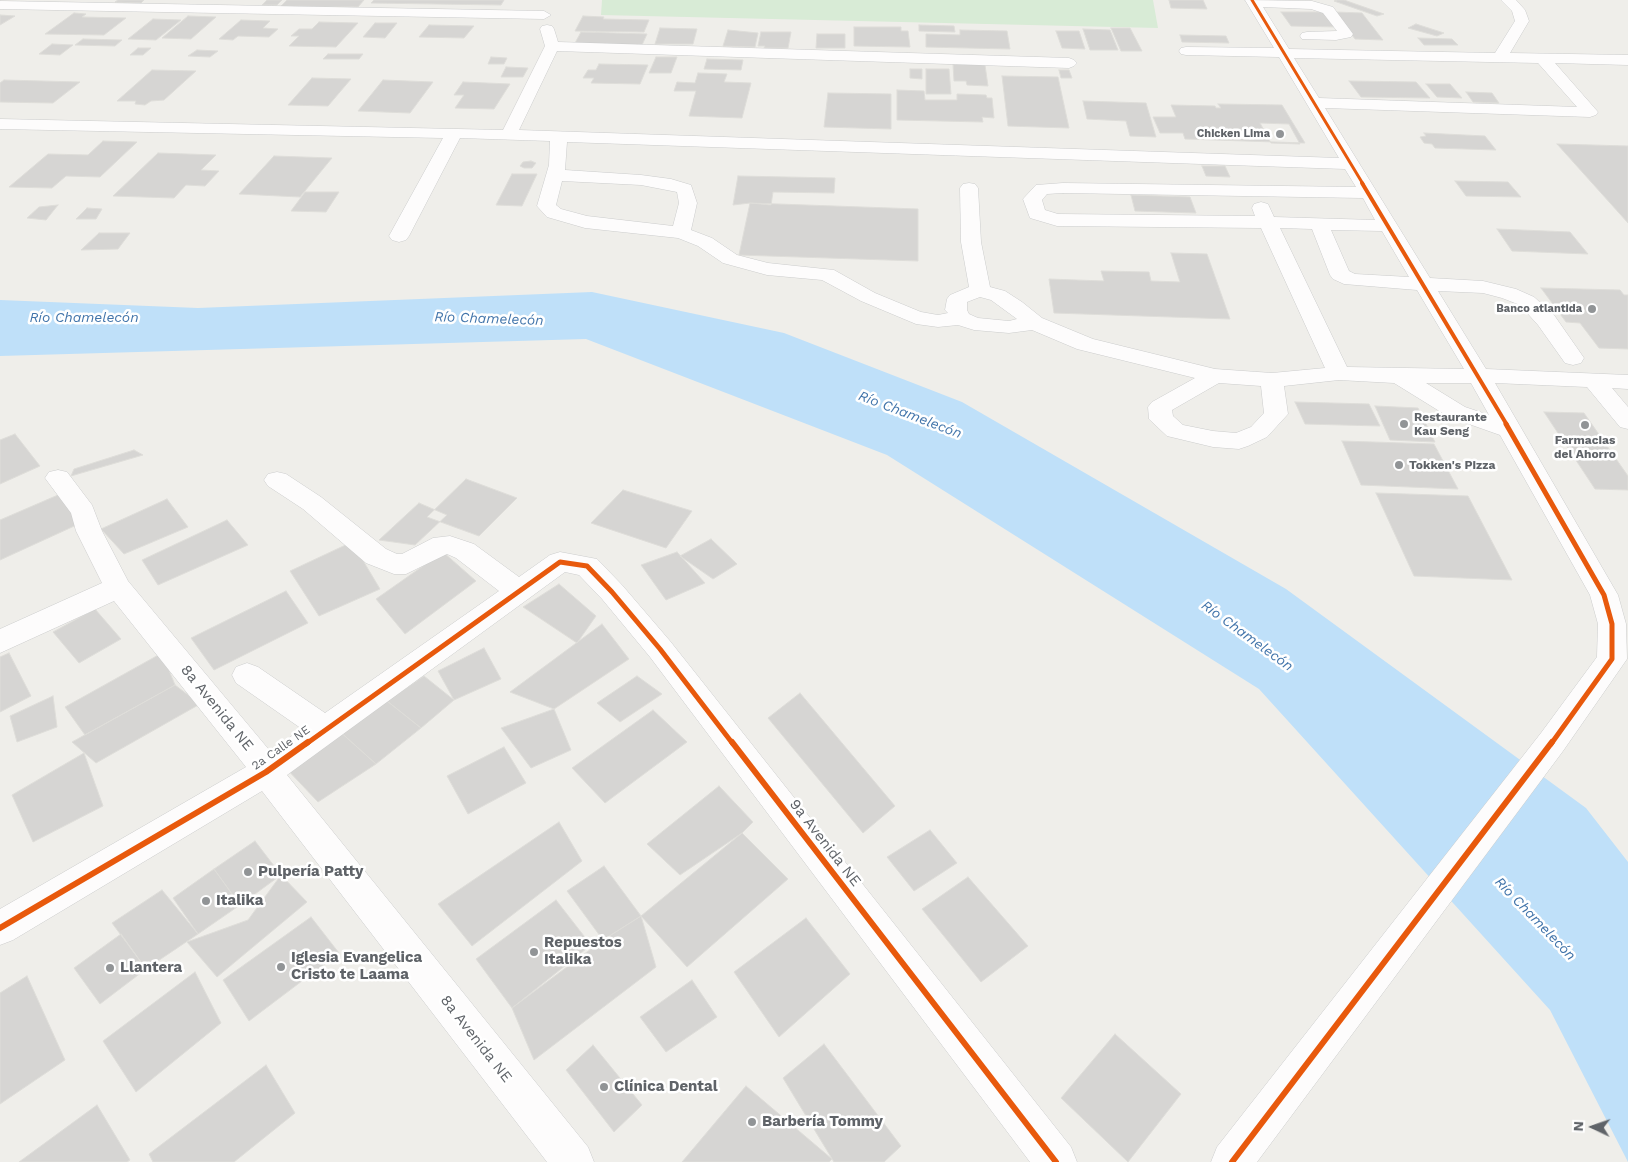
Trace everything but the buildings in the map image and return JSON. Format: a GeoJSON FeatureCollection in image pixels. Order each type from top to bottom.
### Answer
{"type":"FeatureCollection","features":[{"type":"Feature","properties":{"kind":"street"},"geometry":{"type":"LineString","coordinates":[[509,134],[552,46],[544,15],[551,0]]}},
{"type":"Feature","properties":{"kind":"street"},"geometry":{"type":"LineString","coordinates":[[1499,58],[1522,20],[1518,10],[1508,0]]}},
{"type":"Feature","properties":{"kind":"street"},"geometry":{"type":"LineString","coordinates":[[1253,1],[1312,5],[1328,10],[1346,34],[1336,36],[1274,35]]}},
{"type":"Feature","properties":{"kind":"street"},"geometry":{"type":"LineString","coordinates":[[1232,1162],[1552,742],[1612,658],[1612,624],[1604,595],[1511,430],[1253,1]]}},
{"type":"Feature","properties":{"kind":"street"},"geometry":{"type":"LineString","coordinates":[[0,5],[544,15]]}},
{"type":"Feature","properties":{"kind":"street"},"geometry":{"type":"LineString","coordinates":[[552,46],[1069,63]]}},
{"type":"Feature","properties":{"kind":"street"},"geometry":{"type":"LineString","coordinates":[[1186,51],[1628,60]]}},
{"type":"Feature","properties":{"kind":"street"},"geometry":{"type":"LineString","coordinates":[[1315,102],[1590,112],[1543,59]]}},
{"type":"Feature","properties":{"kind":"street"},"geometry":{"type":"LineString","coordinates":[[0,124],[509,134],[1239,162],[1352,164]]}},
{"type":"Feature","properties":{"kind":"street"},"geometry":{"type":"LineString","coordinates":[[399,236],[454,133]]}},
{"type":"Feature","properties":{"kind":"street"},"geometry":{"type":"LineString","coordinates":[[558,136],[558,165],[546,206],[554,213],[585,222],[681,233],[705,242],[730,259],[767,269],[827,274],[868,298],[916,318],[938,321],[961,318],[974,324],[994,327],[1034,323]]}},
{"type":"Feature","properties":{"kind":"street"},"geometry":{"type":"LineString","coordinates":[[1239,162],[1339,373]]}},
{"type":"Feature","properties":{"kind":"street"},"geometry":{"type":"LineString","coordinates":[[555,175],[641,180],[671,184],[685,189],[688,202],[681,233]]}},
{"type":"Feature","properties":{"kind":"street"},"geometry":{"type":"LineString","coordinates":[[969,188],[971,242],[980,291]]}},
{"type":"Feature","properties":{"kind":"street"},"geometry":{"type":"LineString","coordinates":[[1369,193],[1063,188],[1042,189],[1032,198],[1037,214],[1057,220],[1268,222],[1389,226]]}},
{"type":"Feature","properties":{"kind":"street"},"geometry":{"type":"LineString","coordinates":[[1319,224],[1340,275],[1351,280],[1492,298],[1501,298],[1509,293],[1527,301],[1546,320],[1573,358]]}},
{"type":"Feature","properties":{"kind":"street"},"geometry":{"type":"LineString","coordinates":[[961,318],[956,310],[957,299],[966,294],[980,291],[1002,297],[1034,323],[1085,344],[1215,376],[1272,380],[1339,373],[1628,382]]}},
{"type":"Feature","properties":{"kind":"street"},"geometry":{"type":"LineString","coordinates":[[1215,376],[1160,407],[1161,419],[1174,432],[1212,440],[1239,441],[1259,432],[1276,414],[1272,380]]}},
{"type":"Feature","properties":{"kind":"street"},"geometry":{"type":"LineString","coordinates":[[1398,376],[1457,412],[1511,430]]}},
{"type":"Feature","properties":{"kind":"street"},"geometry":{"type":"LineString","coordinates":[[1594,381],[1628,422]]}},
{"type":"Feature","properties":{"kind":"street","name":"8a Avenida NE"},"geometry":{"type":"LineString","coordinates":[[58,478],[83,511],[89,531],[118,587],[254,753],[266,772],[572,1162]]}},
{"type":"Feature","properties":{"kind":"street"},"geometry":{"type":"LineString","coordinates":[[278,480],[312,503],[376,556],[394,564],[406,564],[442,545],[450,545],[465,551],[518,591]]}},
{"type":"Feature","properties":{"kind":"street","name":"2a Calle NE"},"geometry":{"type":"LineString","coordinates":[[0,928],[266,772],[560,562]]}},
{"type":"Feature","properties":{"kind":"street","name":"9a Avenida NE"},"geometry":{"type":"LineString","coordinates":[[560,562],[587,566],[612,592],[654,642],[1056,1162]]}},
{"type":"Feature","properties":{"kind":"street"},"geometry":{"type":"LineString","coordinates":[[0,642],[118,587]]}},
{"type":"Feature","properties":{"kind":"street"},"geometry":{"type":"LineString","coordinates":[[246,675],[325,730]]}},
{"type":"Feature","properties":{"kind":"green space"},"geometry":{"type":"Polygon","coordinates":[[[602,0],[1153,0],[1158,28],[601,15],[602,0]]]}},
{"type":"Feature","properties":{"kind":"water","name":"Río Chamelecón"},"geometry":{"type":"Polygon","coordinates":[[[592,292],[784,333],[962,402],[1286,589],[1586,808],[1628,862],[1628,1162],[1550,1010],[1259,689],[887,455],[586,339],[0,356],[0,300],[198,308],[592,292]]]}},
{"type":"Feature","properties":{"kind":"cycle path"},"geometry":{"type":"LineString","coordinates":[[1232,1162],[1552,742],[1612,659],[1612,624],[1604,595],[1479,376],[1252,0]]}},
{"type":"Feature","properties":{"kind":"cycle path"},"geometry":{"type":"LineString","coordinates":[[0,928],[266,772],[560,562],[587,566],[612,592],[660,649],[1056,1162]]}},
{"type":"Feature","properties":{"kind":"place","name":"Chicken Lima"},"geometry":{"type":"Point","coordinates":[1280,134]}},
{"type":"Feature","properties":{"kind":"place","name":"Banco atlantida"},"geometry":{"type":"Point","coordinates":[1592,309]}},
{"type":"Feature","properties":{"kind":"place","name":"Restaurante Kau Seng"},"geometry":{"type":"Point","coordinates":[1404,424]}},
{"type":"Feature","properties":{"kind":"place","name":"Farmacias del Ahorro"},"geometry":{"type":"Point","coordinates":[1585,425]}},
{"type":"Feature","properties":{"kind":"place","name":"Tokken's Pizza"},"geometry":{"type":"Point","coordinates":[1399,465]}},
{"type":"Feature","properties":{"kind":"place","name":"Pulpería Patty"},"geometry":{"type":"Point","coordinates":[248,872]}},
{"type":"Feature","properties":{"kind":"place","name":"Italika"},"geometry":{"type":"Point","coordinates":[206,901]}},
{"type":"Feature","properties":{"kind":"place","name":"Repuestos Italika"},"geometry":{"type":"Point","coordinates":[534,952]}},
{"type":"Feature","properties":{"kind":"place","name":"Iglesia Evangelica Cristo te Laama"},"geometry":{"type":"Point","coordinates":[281,967]}},
{"type":"Feature","properties":{"kind":"place","name":"Llantera"},"geometry":{"type":"Point","coordinates":[110,968]}},
{"type":"Feature","properties":{"kind":"place","name":"Clínica Dental"},"geometry":{"type":"Point","coordinates":[604,1087]}},
{"type":"Feature","properties":{"kind":"place","name":"Barbería Tommy"},"geometry":{"type":"Point","coordinates":[752,1122]}}]}
